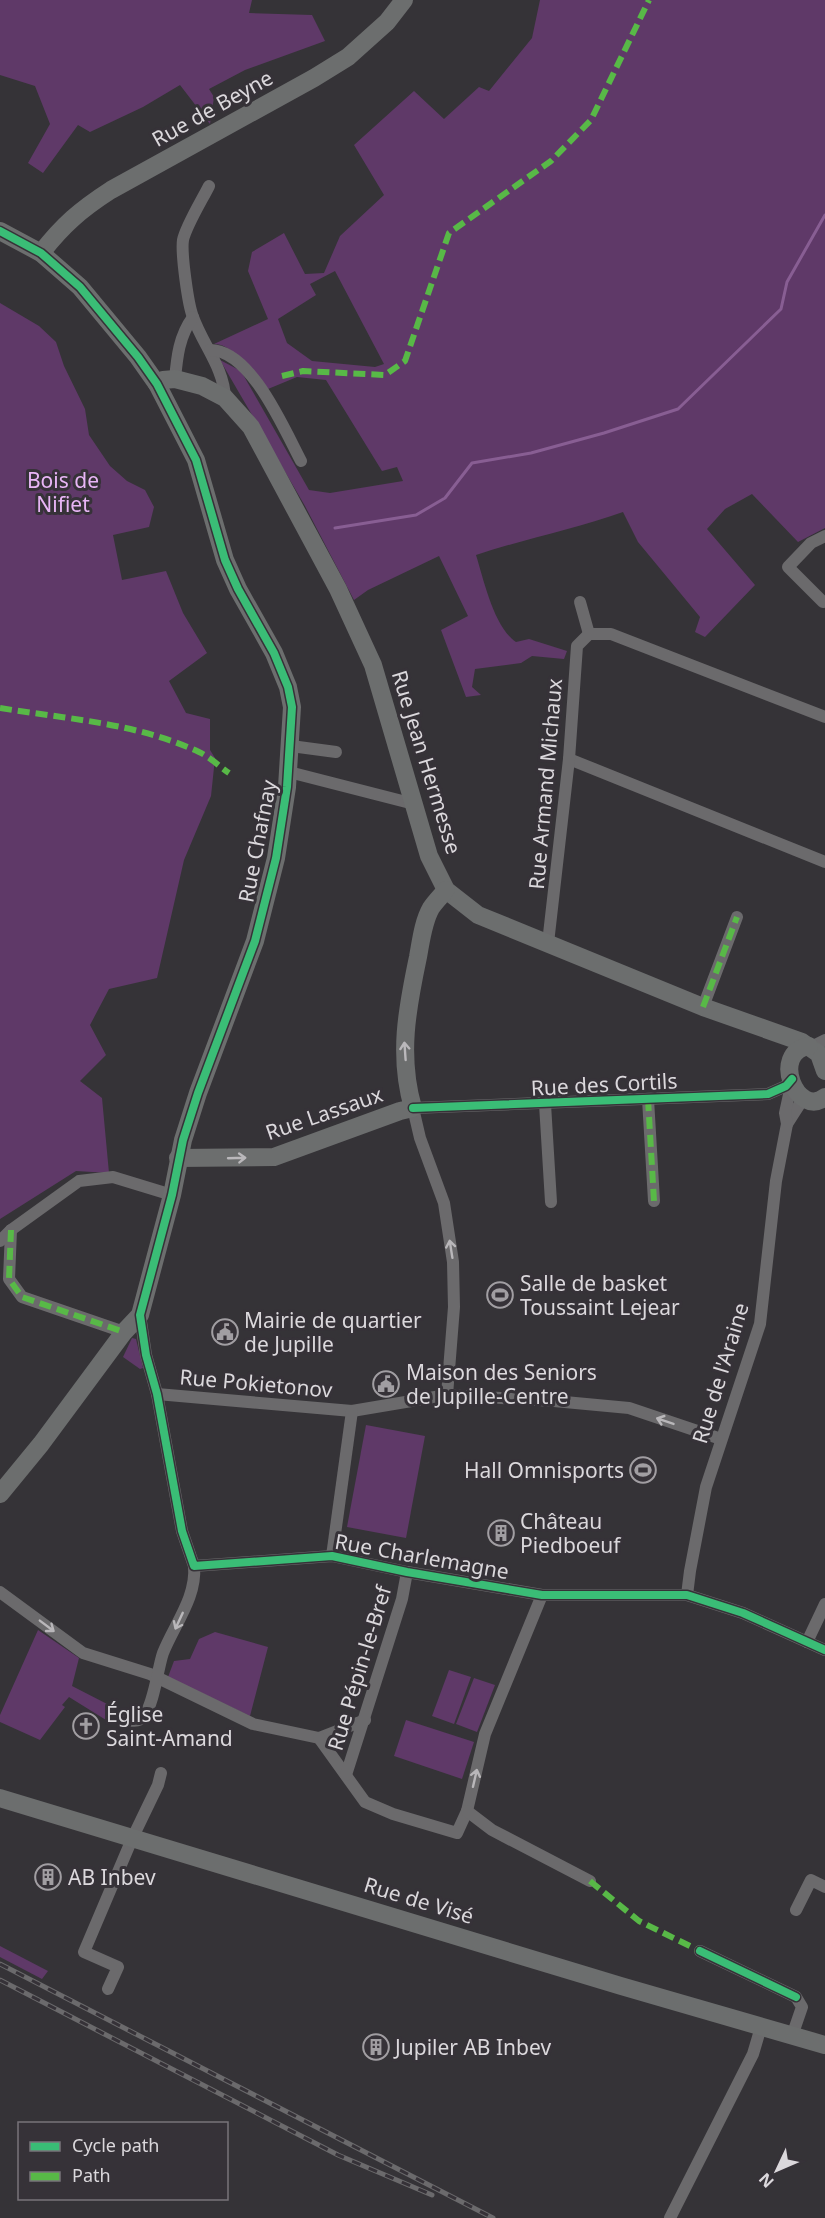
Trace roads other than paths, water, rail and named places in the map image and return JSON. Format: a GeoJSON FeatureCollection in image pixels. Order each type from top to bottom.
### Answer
{"type":"FeatureCollection","features":[{"type":"Feature","properties":{"kind":"street","name":"Rue de Beyne"},"geometry":{"type":"LineString","coordinates":[[41,253],[65,224],[83,208],[111,190],[348,57],[387,22],[404,0]]}},
{"type":"Feature","properties":{"kind":"street"},"geometry":{"type":"LineString","coordinates":[[209,186],[183,242],[189,304],[224,386],[225,398]]}},
{"type":"Feature","properties":{"kind":"street","name":"Rue Chafnay"},"geometry":{"type":"LineString","coordinates":[[0,231],[41,253],[80,287],[138,357],[157,384],[196,460],[225,560],[237,589],[274,653],[288,687],[292,707],[289,772],[276,858],[255,941],[198,1093],[178,1158],[172,1195],[140,1315]]}},
{"type":"Feature","properties":{"kind":"street"},"geometry":{"type":"LineString","coordinates":[[175,379],[184,329],[193,317]]}},
{"type":"Feature","properties":{"kind":"street"},"geometry":{"type":"LineString","coordinates":[[210,350],[218,350],[228,355],[257,382],[301,460]]}},
{"type":"Feature","properties":{"kind":"street"},"geometry":{"type":"LineString","coordinates":[[157,384],[163,380],[175,379],[202,386],[225,398]]}},
{"type":"Feature","properties":{"kind":"street","name":"Rue Jean Hermesse"},"geometry":{"type":"LineString","coordinates":[[225,398],[251,427],[357,628],[373,665],[429,856],[446,890],[478,915],[740,1022],[760,1026],[820,1053]]}},
{"type":"Feature","properties":{"kind":"street"},"geometry":{"type":"LineString","coordinates":[[823,602],[788,567],[811,543],[825,536]]}},
{"type":"Feature","properties":{"kind":"street"},"geometry":{"type":"LineString","coordinates":[[580,602],[589,634],[611,634],[825,717]]}},
{"type":"Feature","properties":{"kind":"street","name":"Rue Armand Michaux"},"geometry":{"type":"LineString","coordinates":[[549,943],[577,646],[589,634]]}},
{"type":"Feature","properties":{"kind":"street"},"geometry":{"type":"LineString","coordinates":[[291,746],[336,752]]}},
{"type":"Feature","properties":{"kind":"street"},"geometry":{"type":"LineString","coordinates":[[568,759],[825,862]]}},
{"type":"Feature","properties":{"kind":"street"},"geometry":{"type":"LineString","coordinates":[[289,772],[414,804]]}},
{"type":"Feature","properties":{"kind":"street"},"geometry":{"type":"LineString","coordinates":[[446,890],[431,908],[424,927],[404,1034],[407,1079],[412,1108],[420,1138],[444,1203],[453,1262],[454,1307],[447,1395]]}},
{"type":"Feature","properties":{"kind":"street"},"geometry":{"type":"LineString","coordinates":[[703,1007],[737,917]]}},
{"type":"Feature","properties":{"kind":"street","name":"Rue Jean Hermesse"},"geometry":{"type":"LineString","coordinates":[[740,1022],[775,1045],[807,1091]]}},
{"type":"Feature","properties":{"kind":"street"},"geometry":{"type":"LineString","coordinates":[[807,1091],[793,1053],[800,1048],[820,1053]]}},
{"type":"Feature","properties":{"kind":"street","name":"Rue des Cortils"},"geometry":{"type":"LineString","coordinates":[[412,1108],[768,1094],[779,1090],[807,1091]]}},
{"type":"Feature","properties":{"kind":"street"},"geometry":{"type":"LineString","coordinates":[[787,1124],[785,1113],[790,1090],[807,1091]]}},
{"type":"Feature","properties":{"kind":"street"},"geometry":{"type":"LineString","coordinates":[[787,1124],[807,1091]]}},
{"type":"Feature","properties":{"kind":"street"},"geometry":{"type":"LineString","coordinates":[[648,1099],[654,1201]]}},
{"type":"Feature","properties":{"kind":"street"},"geometry":{"type":"LineString","coordinates":[[545,1104],[551,1202]]}},
{"type":"Feature","properties":{"kind":"street","name":"Rue Lassaux"},"geometry":{"type":"LineString","coordinates":[[178,1158],[274,1157],[412,1108]]}},
{"type":"Feature","properties":{"kind":"street","name":"Rue de l'Araine"},"geometry":{"type":"LineString","coordinates":[[687,1595],[706,1488],[760,1324],[776,1181],[787,1124]]}},
{"type":"Feature","properties":{"kind":"street"},"geometry":{"type":"LineString","coordinates":[[0,1241],[11,1230],[79,1181],[113,1177],[172,1195]]}},
{"type":"Feature","properties":{"kind":"street"},"geometry":{"type":"LineString","coordinates":[[11,1230],[9,1279],[22,1297],[124,1332]]}},
{"type":"Feature","properties":{"kind":"street"},"geometry":{"type":"LineString","coordinates":[[0,1494],[124,1332],[140,1315]]}},
{"type":"Feature","properties":{"kind":"street"},"geometry":{"type":"LineString","coordinates":[[114,1713],[128,1721],[144,1718],[158,1679],[163,1655],[185,1608],[195,1578],[194,1566],[182,1532],[140,1315]]}},
{"type":"Feature","properties":{"kind":"street","name":"Rue Pokietonov"},"geometry":{"type":"LineString","coordinates":[[157,1394],[352,1411],[447,1395],[554,1401],[629,1408],[721,1439]]}},
{"type":"Feature","properties":{"kind":"street"},"geometry":{"type":"LineString","coordinates":[[333,1556],[352,1411]]}},
{"type":"Feature","properties":{"kind":"street","name":"Rue Charlemagne"},"geometry":{"type":"LineString","coordinates":[[194,1566],[333,1556],[406,1572],[542,1595],[687,1595],[743,1613],[825,1650]]}},
{"type":"Feature","properties":{"kind":"street","name":"Rue Pépin-le-Bref"},"geometry":{"type":"LineString","coordinates":[[346,1775],[402,1599],[406,1572]]}},
{"type":"Feature","properties":{"kind":"street"},"geometry":{"type":"LineString","coordinates":[[0,1592],[83,1653],[150,1674],[253,1724],[319,1738],[365,1720]]}},
{"type":"Feature","properties":{"kind":"street"},"geometry":{"type":"LineString","coordinates":[[319,1738],[365,1802],[371,1806],[457,1833],[467,1811],[485,1734],[542,1595]]}},
{"type":"Feature","properties":{"kind":"street"},"geometry":{"type":"LineString","coordinates":[[807,1642],[825,1604]]}},
{"type":"Feature","properties":{"kind":"street"},"geometry":{"type":"LineString","coordinates":[[108,1989],[118,1967],[84,1952],[132,1839],[158,1785],[161,1773]]}},
{"type":"Feature","properties":{"kind":"street","name":"Rue de Visé"},"geometry":{"type":"LineString","coordinates":[[0,1798],[825,2045]]}},
{"type":"Feature","properties":{"kind":"street"},"geometry":{"type":"LineString","coordinates":[[467,1811],[492,1830],[590,1881]]}},
{"type":"Feature","properties":{"kind":"street"},"geometry":{"type":"LineString","coordinates":[[796,1910],[811,1880],[825,1887]]}},
{"type":"Feature","properties":{"kind":"street"},"geometry":{"type":"LineString","coordinates":[[700,1951],[796,1997],[802,2007],[792,2036]]}},
{"type":"Feature","properties":{"kind":"street"},"geometry":{"type":"LineString","coordinates":[[670,2218],[753,2054],[761,2027]]}},
{"type":"Feature","properties":{"kind":"waterway"},"geometry":{"type":"LineString","coordinates":[[335,528],[416,515],[445,498],[472,463],[531,453],[678,409],[781,309],[787,282],[825,215]]}},
{"type":"Feature","properties":{"kind":"railway"},"geometry":{"type":"LineString","coordinates":[[0,1964],[493,2218]]}},
{"type":"Feature","properties":{"kind":"railway"},"geometry":{"type":"LineString","coordinates":[[0,1980],[338,2155],[432,2195]]}},
{"type":"Feature","properties":{"kind":"place","name":"Salle de basket Toussaint Lejear"},"geometry":{"type":"Point","coordinates":[500,1295]}},
{"type":"Feature","properties":{"kind":"place","name":"Mairie de quartier de Jupille"},"geometry":{"type":"Point","coordinates":[225,1332]}},
{"type":"Feature","properties":{"kind":"place","name":"Maison des Seniors de Jupille-Centre"},"geometry":{"type":"Point","coordinates":[386,1384]}},
{"type":"Feature","properties":{"kind":"place","name":"Hall Omnisports"},"geometry":{"type":"Point","coordinates":[643,1470]}},
{"type":"Feature","properties":{"kind":"place","name":"Château Piedboeuf"},"geometry":{"type":"Point","coordinates":[501,1533]}},
{"type":"Feature","properties":{"kind":"place","name":"Église Saint-Amand"},"geometry":{"type":"Point","coordinates":[86,1726]}},
{"type":"Feature","properties":{"kind":"place","name":"AB Inbev"},"geometry":{"type":"Point","coordinates":[48,1877]}},
{"type":"Feature","properties":{"kind":"place","name":"Jupiler AB Inbev"},"geometry":{"type":"Point","coordinates":[376,2047]}},
{"type":"Feature","properties":{"kind":"park label","name":"Bois de Nifiet"},"geometry":{"type":"Point","coordinates":[63,492]}}]}
